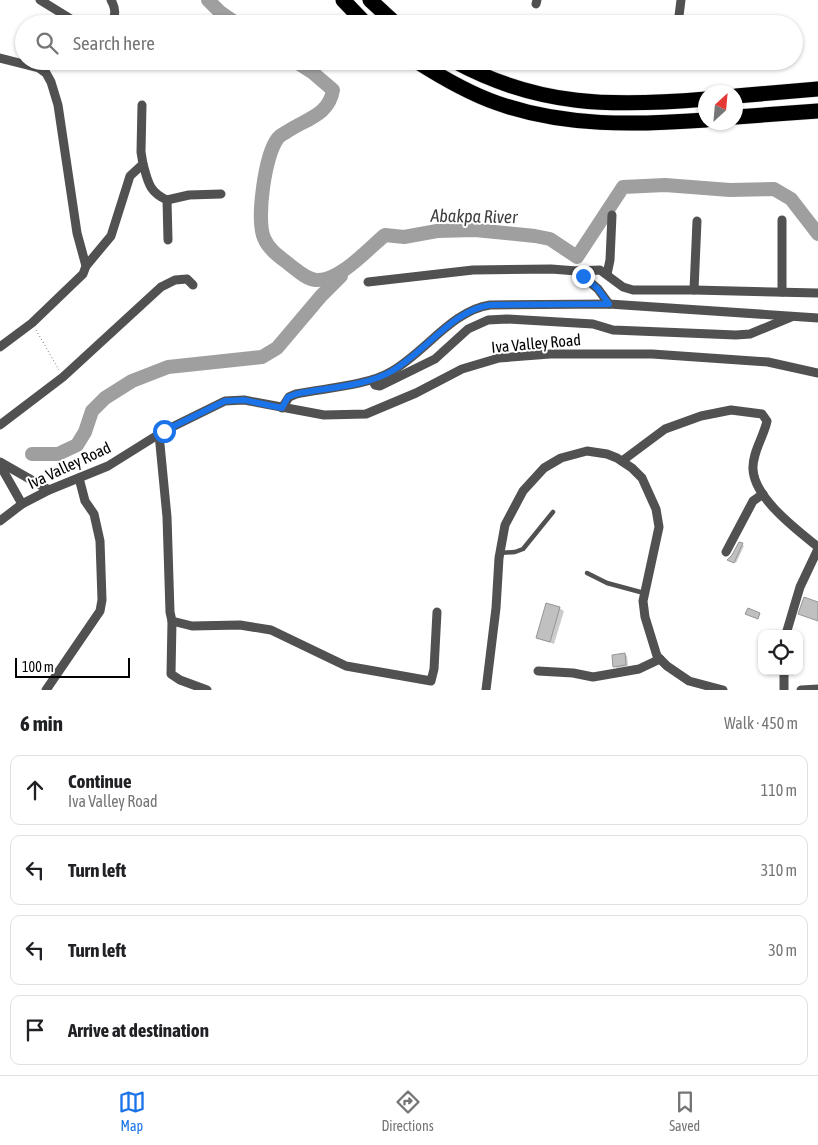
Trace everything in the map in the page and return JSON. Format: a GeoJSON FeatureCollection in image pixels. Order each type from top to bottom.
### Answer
{"type":"FeatureCollection","features":[{"type":"Feature","properties":{"kind":"highway"},"geometry":{"type":"LineString","coordinates":[[343,0],[357,15]]}},
{"type":"Feature","properties":{"kind":"highway"},"geometry":{"type":"LineString","coordinates":[[370,0],[386,15]]}},
{"type":"Feature","properties":{"kind":"highway"},"geometry":{"type":"LineString","coordinates":[[432,70],[496,103],[526,112],[557,118],[628,124],[698,120]]}},
{"type":"Feature","properties":{"kind":"highway"},"geometry":{"type":"LineString","coordinates":[[473,70],[498,82],[522,90],[589,103],[651,104],[698,100]]}},
{"type":"Feature","properties":{"kind":"highway"},"geometry":{"type":"LineString","coordinates":[[743,95],[818,89]]}},
{"type":"Feature","properties":{"kind":"highway"},"geometry":{"type":"LineString","coordinates":[[743,117],[818,111]]}},
{"type":"Feature","properties":{"kind":"street"},"geometry":{"type":"LineString","coordinates":[[40,0],[64,15]]}},
{"type":"Feature","properties":{"kind":"street"},"geometry":{"type":"LineString","coordinates":[[111,0],[115,7],[115,15]]}},
{"type":"Feature","properties":{"kind":"street"},"geometry":{"type":"LineString","coordinates":[[679,15],[681,0]]}},
{"type":"Feature","properties":{"kind":"street"},"geometry":{"type":"LineString","coordinates":[[0,58],[15,62]]}},
{"type":"Feature","properties":{"kind":"street"},"geometry":{"type":"LineString","coordinates":[[42,70],[52,82],[58,105],[77,233],[86,266]]}},
{"type":"Feature","properties":{"kind":"street"},"geometry":{"type":"LineString","coordinates":[[142,105],[141,152],[148,184],[154,193],[167,200],[189,195],[221,194]]}},
{"type":"Feature","properties":{"kind":"street"},"geometry":{"type":"LineString","coordinates":[[1,344],[32,323],[83,274],[86,266],[111,236],[130,176],[143,164]]}},
{"type":"Feature","properties":{"kind":"street"},"geometry":{"type":"LineString","coordinates":[[167,200],[168,240]]}},
{"type":"Feature","properties":{"kind":"street"},"geometry":{"type":"LineString","coordinates":[[607,274],[610,260],[612,215]]}},
{"type":"Feature","properties":{"kind":"street"},"geometry":{"type":"LineString","coordinates":[[782,220],[782,292]]}},
{"type":"Feature","properties":{"kind":"street"},"geometry":{"type":"LineString","coordinates":[[694,290],[697,221]]}},
{"type":"Feature","properties":{"kind":"street"},"geometry":{"type":"LineString","coordinates":[[368,282],[473,270],[600,270],[623,287],[633,290],[818,293]]}},
{"type":"Feature","properties":{"kind":"street"},"geometry":{"type":"LineString","coordinates":[[577,271],[598,289],[609,304]]}},
{"type":"Feature","properties":{"kind":"street"},"geometry":{"type":"LineString","coordinates":[[0,425],[63,377],[162,287],[179,279],[187,279],[193,285]]}},
{"type":"Feature","properties":{"kind":"street"},"geometry":{"type":"LineString","coordinates":[[282,408],[288,397],[296,394],[378,379],[406,362],[459,317],[480,306],[609,304],[818,318]]}},
{"type":"Feature","properties":{"kind":"street"},"geometry":{"type":"LineString","coordinates":[[372,380],[375,385],[380,386],[427,364],[468,329],[488,320],[507,319],[593,324],[613,330],[736,335],[750,334],[793,316]]}},
{"type":"Feature","properties":{"kind":"street","name":"Iva Valley Road"},"geometry":{"type":"LineString","coordinates":[[0,521],[22,504],[49,490],[108,466],[159,434],[225,401],[244,400],[324,415],[366,414],[416,393],[462,369],[499,358],[550,354],[652,354],[768,362],[818,373]]}},
{"type":"Feature","properties":{"kind":"street"},"geometry":{"type":"LineString","coordinates":[[622,461],[665,429],[701,416],[731,410],[762,414],[767,421],[752,467],[754,478],[763,494],[786,521],[818,546],[800,588],[787,630]]}},
{"type":"Feature","properties":{"kind":"street"},"geometry":{"type":"LineString","coordinates":[[159,434],[167,517],[170,612],[172,621],[171,674],[180,680],[207,690]]}},
{"type":"Feature","properties":{"kind":"street"},"geometry":{"type":"LineString","coordinates":[[486,690],[496,608],[499,553],[505,525],[523,491],[544,468],[561,458],[587,451],[607,454],[622,461],[642,478],[650,493],[658,519],[658,534],[643,601],[644,618],[657,656],[689,681],[723,690]]}},
{"type":"Feature","properties":{"kind":"street"},"geometry":{"type":"LineString","coordinates":[[0,464],[49,490]]}},
{"type":"Feature","properties":{"kind":"street"},"geometry":{"type":"LineString","coordinates":[[0,464],[22,504]]}},
{"type":"Feature","properties":{"kind":"street"},"geometry":{"type":"LineString","coordinates":[[46,690],[100,611],[102,600],[100,541],[94,514],[85,501],[79,478]]}},
{"type":"Feature","properties":{"kind":"street"},"geometry":{"type":"LineString","coordinates":[[726,552],[753,501],[763,494]]}},
{"type":"Feature","properties":{"kind":"street"},"geometry":{"type":"LineString","coordinates":[[172,621],[192,626],[240,625],[271,630],[346,666],[431,686],[434,669],[437,612]]}},
{"type":"Feature","properties":{"kind":"street"},"geometry":{"type":"LineString","coordinates":[[538,671],[573,673],[593,677],[639,669],[660,659]]}},
{"type":"Feature","properties":{"kind":"street"},"geometry":{"type":"LineString","coordinates":[[784,675],[784,690]]}},
{"type":"Feature","properties":{"kind":"street"},"geometry":{"type":"LineString","coordinates":[[801,690],[818,689]]}},
{"type":"Feature","properties":{"kind":"lane"},"geometry":{"type":"LineString","coordinates":[[499,553],[515,552],[523,549],[553,512]]}},
{"type":"Feature","properties":{"kind":"lane"},"geometry":{"type":"LineString","coordinates":[[587,573],[607,584],[645,593]]}},
{"type":"Feature","properties":{"kind":"path"},"geometry":{"type":"LineString","coordinates":[[32,323],[63,377]]}},
{"type":"Feature","properties":{"kind":"building"},"geometry":{"type":"Polygon","coordinates":[[[739,542],[743,543],[734,563],[727,560],[732,555],[739,542]]]}},
{"type":"Feature","properties":{"kind":"building"},"geometry":{"type":"Polygon","coordinates":[[[804,597],[818,602],[818,621],[798,614],[804,597]]]}},
{"type":"Feature","properties":{"kind":"building"},"geometry":{"type":"Polygon","coordinates":[[[546,603],[560,607],[550,642],[536,638],[546,603]]]}},
{"type":"Feature","properties":{"kind":"building"},"geometry":{"type":"Polygon","coordinates":[[[748,608],[760,613],[758,619],[745,614],[748,608]]]}},
{"type":"Feature","properties":{"kind":"building"},"geometry":{"type":"Polygon","coordinates":[[[625,653],[626,665],[613,667],[612,655],[625,653]]]}},
{"type":"Feature","properties":{"kind":"waterway","name":"Abakpa River"},"geometry":{"type":"LineString","coordinates":[[208,0],[224,15]]}},
{"type":"Feature","properties":{"kind":"waterway","name":"Abakpa River"},"geometry":{"type":"LineString","coordinates":[[309,70],[333,90],[331,98],[322,111],[281,135],[273,146],[263,187],[261,217],[264,238],[272,250],[299,272],[312,279],[325,279],[334,276],[353,264],[385,235],[404,237],[437,231],[475,230],[535,236],[550,239],[577,257],[623,187],[665,185],[730,190],[774,189],[791,199],[818,234]]}},
{"type":"Feature","properties":{"kind":"waterway"},"geometry":{"type":"LineString","coordinates":[[32,454],[58,454],[77,445],[85,432],[92,411],[105,398],[132,381],[168,367],[262,357],[277,348],[321,296],[341,276]]}},
{"type":"Feature","properties":{"kind":"route"},"geometry":{"type":"LineString","coordinates":[[164,431],[225,401],[244,400],[282,408],[288,397],[296,394],[378,379],[406,362],[459,317],[480,306],[609,304],[598,289],[583,276]]}}]}
